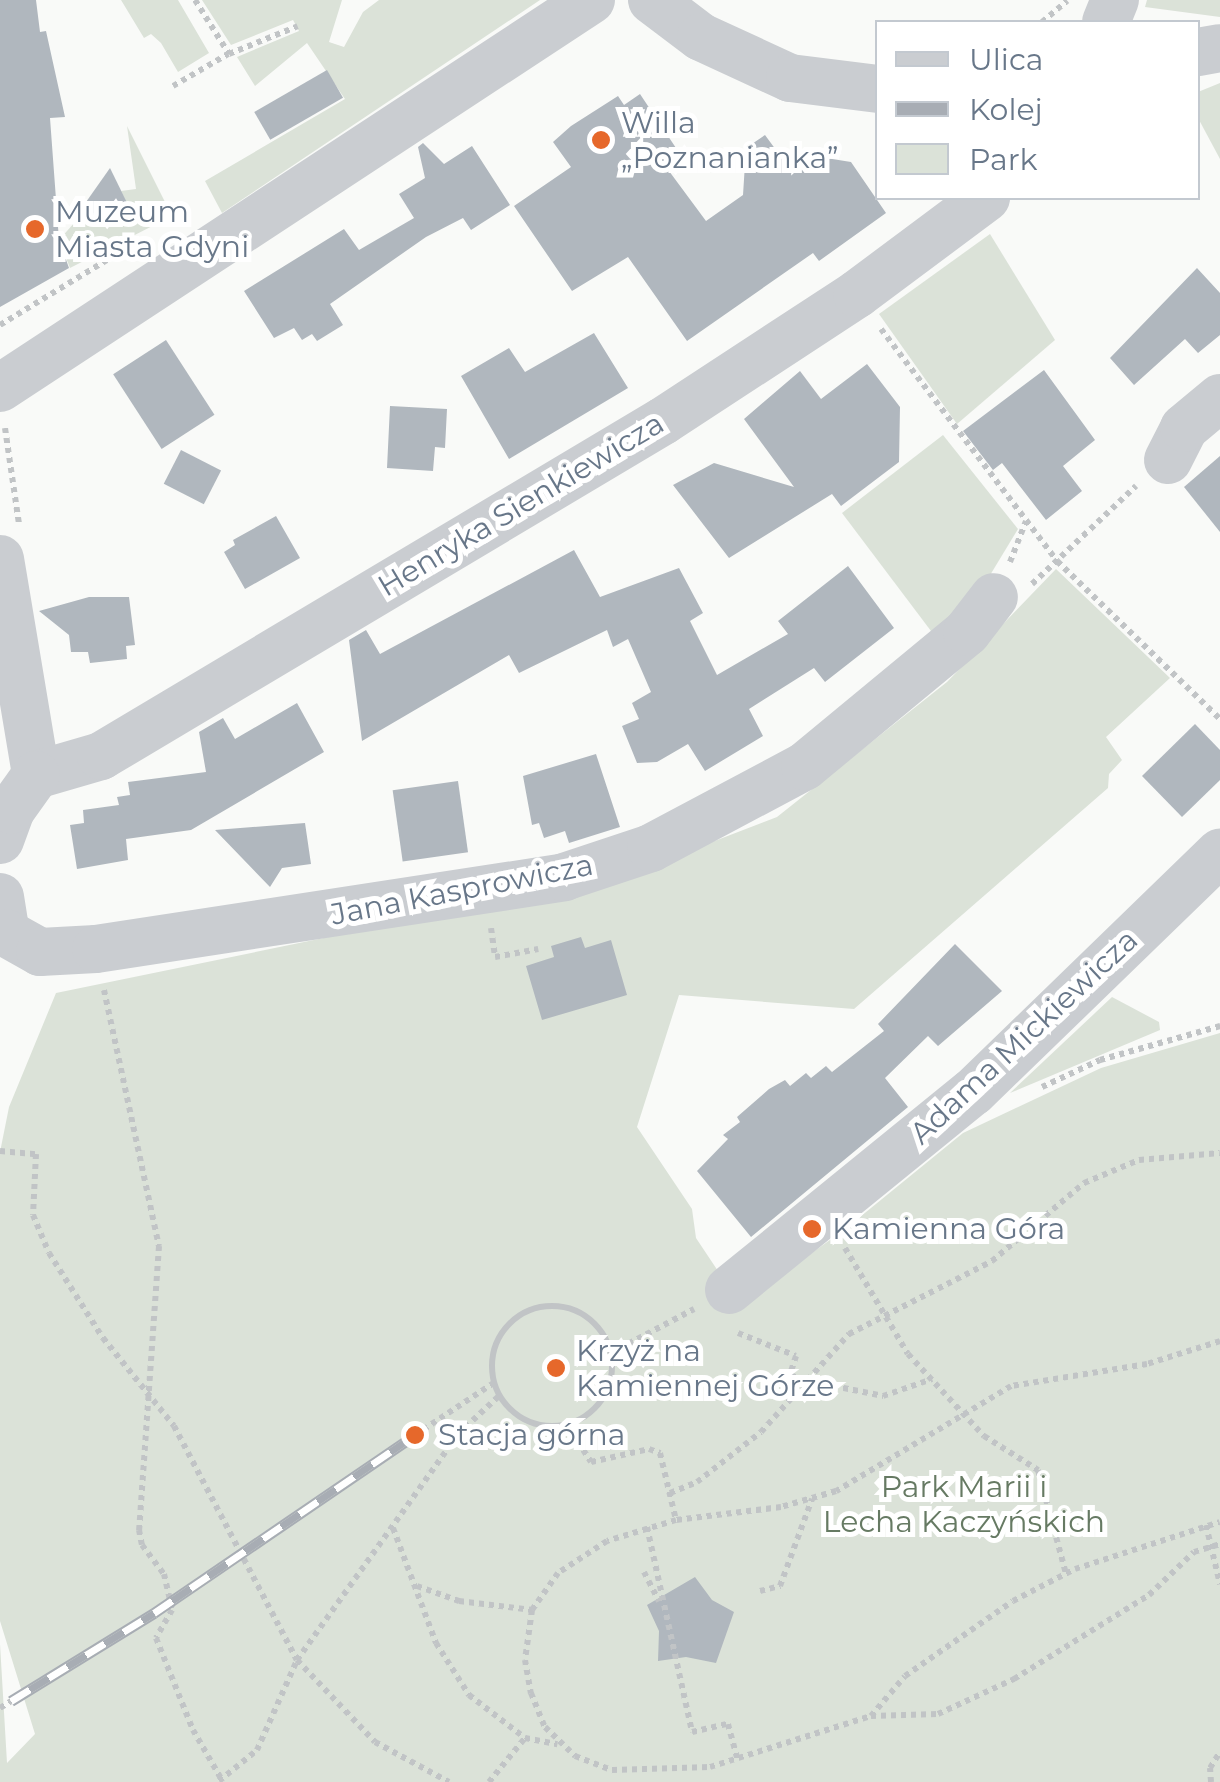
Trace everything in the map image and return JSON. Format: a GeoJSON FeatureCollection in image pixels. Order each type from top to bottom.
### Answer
{"type":"FeatureCollection","features":[{"type":"Feature","properties":{"kind":"street"},"geometry":{"type":"LineString","coordinates":[[2,403],[591,0]]}},
{"type":"Feature","properties":{"kind":"street"},"geometry":{"type":"LineString","coordinates":[[652,0],[701,37],[790,78],[875,89]]}},
{"type":"Feature","properties":{"kind":"street","name":"Henryka Sienkiewicza"},"geometry":{"type":"LineString","coordinates":[[36,776],[101,756],[663,420],[857,294],[983,200]]}},
{"type":"Feature","properties":{"kind":"street"},"geometry":{"type":"LineString","coordinates":[[1152,472],[1184,428],[1220,398]]}},
{"type":"Feature","properties":{"kind":"street"},"geometry":{"type":"LineString","coordinates":[[0,840],[36,776],[10,544]]}},
{"type":"Feature","properties":{"kind":"street","name":"Jana Kasprowicza"},"geometry":{"type":"LineString","coordinates":[[0,898],[6,933],[25,949],[96,949],[564,877],[650,848],[764,791],[860,725],[1012,592]]}},
{"type":"Feature","properties":{"kind":"street","name":"Adama Mickiewicza"},"geometry":{"type":"LineString","coordinates":[[729,1290],[973,1092],[1220,853]]}},
{"type":"Feature","properties":{"kind":"path"},"geometry":{"type":"LineString","coordinates":[[195,0],[229,54]]}},
{"type":"Feature","properties":{"kind":"path"},"geometry":{"type":"LineString","coordinates":[[1044,20],[1068,0]]}},
{"type":"Feature","properties":{"kind":"path"},"geometry":{"type":"LineString","coordinates":[[173,86],[229,54],[298,26]]}},
{"type":"Feature","properties":{"kind":"path"},"geometry":{"type":"LineString","coordinates":[[897,352],[1057,562],[1220,719]]}},
{"type":"Feature","properties":{"kind":"path"},"geometry":{"type":"LineString","coordinates":[[2,403],[10,544]]}},
{"type":"Feature","properties":{"kind":"path"},"geometry":{"type":"LineString","coordinates":[[1012,592],[1057,562],[1152,472]]}},
{"type":"Feature","properties":{"kind":"path"},"geometry":{"type":"LineString","coordinates":[[486,890],[495,957],[538,949]]}},
{"type":"Feature","properties":{"kind":"path"},"geometry":{"type":"LineString","coordinates":[[96,949],[159,1246],[139,1530],[142,1546],[164,1574],[172,1610],[156,1638],[220,1781],[257,1750],[297,1660],[458,1434],[500,1395]]}},
{"type":"Feature","properties":{"kind":"path"},"geometry":{"type":"LineString","coordinates":[[1031,1092],[1100,1060],[1220,1026]]}},
{"type":"Feature","properties":{"kind":"path"},"geometry":{"type":"LineString","coordinates":[[0,1151],[36,1154],[33,1215],[49,1253],[103,1338],[174,1426],[297,1660],[375,1742],[449,1782]]}},
{"type":"Feature","properties":{"kind":"path"},"geometry":{"type":"LineString","coordinates":[[670,1493],[697,1482],[761,1432],[849,1334],[992,1261],[1084,1183],[1139,1160],[1220,1154]]}},
{"type":"Feature","properties":{"kind":"path"},"geometry":{"type":"LineString","coordinates":[[824,1212],[884,1314],[932,1378],[961,1412],[1009,1456],[1038,1470],[1066,1574]]}},
{"type":"Feature","properties":{"kind":"path"},"geometry":{"type":"LineString","coordinates":[[565,1307],[589,1318],[611,1352],[604,1398],[566,1424],[536,1423],[500,1395],[495,1382],[494,1356],[504,1330],[538,1308],[565,1307]]}},
{"type":"Feature","properties":{"kind":"path"},"geometry":{"type":"LineString","coordinates":[[611,1352],[686,1313]]}},
{"type":"Feature","properties":{"kind":"path"},"geometry":{"type":"LineString","coordinates":[[558,1744],[531,1692],[525,1660],[532,1610],[558,1573],[607,1541],[676,1520],[812,1498],[872,1470],[961,1412],[1010,1386],[1147,1364],[1220,1342]]}},
{"type":"Feature","properties":{"kind":"path"},"geometry":{"type":"LineString","coordinates":[[796,1356],[790,1375],[884,1396],[932,1378]]}},
{"type":"Feature","properties":{"kind":"path"},"geometry":{"type":"LineString","coordinates":[[415,1435],[495,1382]]}},
{"type":"Feature","properties":{"kind":"path"},"geometry":{"type":"LineString","coordinates":[[566,1424],[591,1462],[648,1449],[660,1453],[676,1520]]}},
{"type":"Feature","properties":{"kind":"path"},"geometry":{"type":"LineString","coordinates":[[760,1591],[780,1586],[812,1498]]}},
{"type":"Feature","properties":{"kind":"path"},"geometry":{"type":"LineString","coordinates":[[871,1716],[905,1676],[1013,1601],[1066,1574],[1220,1522]]}},
{"type":"Feature","properties":{"kind":"path"},"geometry":{"type":"LineString","coordinates":[[1206,1525],[1217,1544],[1220,1584]]}},
{"type":"Feature","properties":{"kind":"path"},"geometry":{"type":"LineString","coordinates":[[646,1527],[692,1732],[728,1724],[738,1761]]}},
{"type":"Feature","properties":{"kind":"path"},"geometry":{"type":"LineString","coordinates":[[393,1528],[448,1666],[469,1695],[525,1738],[558,1744],[612,1770],[678,1772],[738,1761],[871,1716],[938,1714],[1014,1679],[1149,1596],[1194,1552],[1217,1544]]}},
{"type":"Feature","properties":{"kind":"path"},"geometry":{"type":"LineString","coordinates":[[644,1572],[664,1612]]}},
{"type":"Feature","properties":{"kind":"path"},"geometry":{"type":"LineString","coordinates":[[416,1585],[459,1601],[532,1610]]}},
{"type":"Feature","properties":{"kind":"path"},"geometry":{"type":"LineString","coordinates":[[0,1708],[11,1701]]}},
{"type":"Feature","properties":{"kind":"path"},"geometry":{"type":"LineString","coordinates":[[489,1782],[525,1738]]}},
{"type":"Feature","properties":{"kind":"path"},"geometry":{"type":"LineString","coordinates":[[1212,1782],[1210,1768],[1220,1752]]}},
{"type":"Feature","properties":{"kind":"green space"},"geometry":{"type":"Polygon","coordinates":[[[121,0],[178,0],[209,53],[178,72],[161,43],[151,34],[144,38],[121,0]]]}},
{"type":"Feature","properties":{"kind":"green space"},"geometry":{"type":"Polygon","coordinates":[[[202,0],[342,0],[329,42],[344,47],[363,12],[379,0],[540,0],[222,213],[205,181],[345,99],[307,43],[255,86],[237,57],[299,31],[293,20],[231,45],[202,0]]]}},
{"type":"Feature","properties":{"kind":"green space"},"geometry":{"type":"Polygon","coordinates":[[[1147,0],[1220,0],[1220,17],[1145,7],[1147,0]]]}},
{"type":"Feature","properties":{"kind":"green space"},"geometry":{"type":"Polygon","coordinates":[[[1220,83],[1220,159],[1200,122],[1200,91],[1220,83]]]}},
{"type":"Feature","properties":{"kind":"green space"},"geometry":{"type":"Polygon","coordinates":[[[127,126],[172,216],[70,268],[59,240],[83,213],[133,216],[121,191],[136,189],[127,126]]]}},
{"type":"Feature","properties":{"kind":"green space"},"geometry":{"type":"Polygon","coordinates":[[[990,234],[1055,340],[957,424],[879,314],[990,234]]]}},
{"type":"Feature","properties":{"kind":"green space"},"geometry":{"type":"Polygon","coordinates":[[[943,435],[1018,529],[975,600],[934,635],[842,513],[943,435]]]}},
{"type":"Feature","properties":{"kind":"green space","name":"Park Marii i Lecha Kaczyńskich"},"geometry":{"type":"Polygon","coordinates":[[[1056,569],[1170,678],[1106,737],[1122,760],[1109,774],[1108,788],[854,1009],[679,995],[637,1127],[692,1209],[696,1238],[740,1304],[844,1230],[963,1133],[1101,1068],[1220,1033],[1220,1782],[0,1782],[0,1644],[7,1763],[35,1734],[0,1621],[0,1152],[9,1107],[56,993],[621,877],[777,817],[947,682],[1056,569]]]}},
{"type":"Feature","properties":{"kind":"green space"},"geometry":{"type":"Polygon","coordinates":[[[1112,997],[1159,1022],[1160,1030],[1010,1093],[1112,997]]]}},
{"type":"Feature","properties":{"kind":"building"},"geometry":{"type":"Polygon","coordinates":[[[0,0],[36,0],[40,32],[46,31],[65,117],[50,118],[59,240],[69,268],[0,307],[0,0]]]}},
{"type":"Feature","properties":{"kind":"building"},"geometry":{"type":"Polygon","coordinates":[[[327,70],[343,98],[270,140],[254,112],[327,70]]]}},
{"type":"Feature","properties":{"kind":"building"},"geometry":{"type":"Polygon","coordinates":[[[640,94],[684,160],[669,171],[706,221],[743,195],[746,148],[765,135],[776,150],[851,162],[886,213],[819,261],[813,253],[687,341],[628,257],[572,291],[514,206],[571,167],[553,142],[618,96],[624,105],[640,94]]]}},
{"type":"Feature","properties":{"kind":"building"},"geometry":{"type":"Polygon","coordinates":[[[423,143],[444,164],[472,146],[510,205],[471,230],[463,218],[426,237],[330,304],[343,325],[317,341],[312,334],[302,340],[294,328],[274,338],[244,291],[344,229],[359,250],[414,218],[399,194],[425,178],[418,147],[423,143]]]}},
{"type":"Feature","properties":{"kind":"building"},"geometry":{"type":"Polygon","coordinates":[[[110,168],[134,217],[79,212],[110,168]]]}},
{"type":"Feature","properties":{"kind":"building"},"geometry":{"type":"Polygon","coordinates":[[[1197,268],[1220,293],[1220,335],[1198,353],[1185,339],[1134,385],[1110,358],[1197,268]]]}},
{"type":"Feature","properties":{"kind":"building"},"geometry":{"type":"Polygon","coordinates":[[[594,333],[628,388],[509,459],[461,376],[509,348],[525,372],[594,333]]]}},
{"type":"Feature","properties":{"kind":"building"},"geometry":{"type":"Polygon","coordinates":[[[166,340],[214,415],[162,449],[113,374],[166,340]]]}},
{"type":"Feature","properties":{"kind":"building"},"geometry":{"type":"Polygon","coordinates":[[[867,364],[900,407],[899,462],[841,506],[832,494],[729,558],[673,485],[714,463],[794,487],[744,419],[800,371],[821,399],[867,364]]]}},
{"type":"Feature","properties":{"kind":"building"},"geometry":{"type":"Polygon","coordinates":[[[1044,370],[1095,440],[1063,466],[1082,491],[1046,520],[1002,463],[993,470],[963,431],[1044,370]]]}},
{"type":"Feature","properties":{"kind":"building"},"geometry":{"type":"Polygon","coordinates":[[[390,406],[447,409],[445,448],[435,447],[433,471],[387,468],[390,406]]]}},
{"type":"Feature","properties":{"kind":"building"},"geometry":{"type":"Polygon","coordinates":[[[181,450],[221,470],[204,504],[164,484],[181,450]]]}},
{"type":"Feature","properties":{"kind":"building"},"geometry":{"type":"Polygon","coordinates":[[[1220,456],[1220,532],[1184,487],[1220,456]]]}},
{"type":"Feature","properties":{"kind":"building"},"geometry":{"type":"Polygon","coordinates":[[[276,516],[300,558],[245,589],[224,552],[235,545],[233,540],[276,516]]]}},
{"type":"Feature","properties":{"kind":"building"},"geometry":{"type":"Polygon","coordinates":[[[574,550],[600,597],[679,568],[703,613],[690,621],[717,675],[788,634],[778,621],[848,566],[894,628],[825,682],[814,668],[749,709],[763,736],[705,771],[688,744],[657,762],[637,763],[622,726],[639,719],[632,703],[651,692],[628,639],[613,647],[607,630],[519,673],[509,655],[362,741],[349,640],[366,630],[380,654],[574,550]]]}},
{"type":"Feature","properties":{"kind":"building"},"geometry":{"type":"Polygon","coordinates":[[[89,597],[129,597],[135,645],[126,646],[127,659],[90,663],[88,652],[71,652],[69,635],[39,611],[89,597]]]}},
{"type":"Feature","properties":{"kind":"building"},"geometry":{"type":"Polygon","coordinates":[[[297,703],[324,752],[191,830],[126,839],[128,860],[77,869],[70,825],[84,823],[83,810],[119,805],[117,797],[130,795],[128,782],[206,772],[199,732],[223,718],[235,739],[297,703]]]}},
{"type":"Feature","properties":{"kind":"building"},"geometry":{"type":"Polygon","coordinates":[[[1195,724],[1220,750],[1220,780],[1182,817],[1142,776],[1195,724]]]}},
{"type":"Feature","properties":{"kind":"building"},"geometry":{"type":"Polygon","coordinates":[[[596,754],[620,827],[569,843],[565,831],[544,838],[539,823],[532,825],[523,776],[596,754]]]}},
{"type":"Feature","properties":{"kind":"building"},"geometry":{"type":"Polygon","coordinates":[[[458,781],[468,852],[403,861],[393,790],[458,781]]]}},
{"type":"Feature","properties":{"kind":"building"},"geometry":{"type":"Polygon","coordinates":[[[305,823],[311,864],[282,868],[270,887],[215,830],[305,823]]]}},
{"type":"Feature","properties":{"kind":"building"},"geometry":{"type":"Polygon","coordinates":[[[581,937],[585,948],[611,940],[627,995],[542,1020],[526,966],[554,957],[551,946],[581,937]]]}},
{"type":"Feature","properties":{"kind":"building"},"geometry":{"type":"Polygon","coordinates":[[[955,944],[1002,991],[938,1046],[928,1036],[885,1078],[908,1107],[751,1237],[697,1171],[728,1139],[723,1135],[740,1122],[737,1117],[769,1089],[785,1080],[790,1086],[806,1073],[811,1078],[826,1066],[832,1072],[884,1031],[878,1024],[955,944]]]}},
{"type":"Feature","properties":{"kind":"building"},"geometry":{"type":"Polygon","coordinates":[[[695,1577],[712,1600],[734,1612],[716,1663],[686,1657],[658,1661],[659,1631],[647,1605],[695,1577]]]}},
{"type":"Feature","properties":{"kind":"railway"},"geometry":{"type":"LineString","coordinates":[[11,1701],[154,1613],[415,1435]]}},
{"type":"Feature","properties":{"kind":"place","name":"Willa „Poznanianka”"},"geometry":{"type":"Point","coordinates":[601,140]}},
{"type":"Feature","properties":{"kind":"place","name":"Muzeum Miasta Gdyni"},"geometry":{"type":"Point","coordinates":[35,229]}},
{"type":"Feature","properties":{"kind":"place","name":"Kamienna Góra"},"geometry":{"type":"Point","coordinates":[812,1229]}},
{"type":"Feature","properties":{"kind":"place","name":"Krzyż na Kamiennej Górze"},"geometry":{"type":"Point","coordinates":[556,1368]}},
{"type":"Feature","properties":{"kind":"place","name":"Stacja górna"},"geometry":{"type":"Point","coordinates":[415,1435]}}]}
